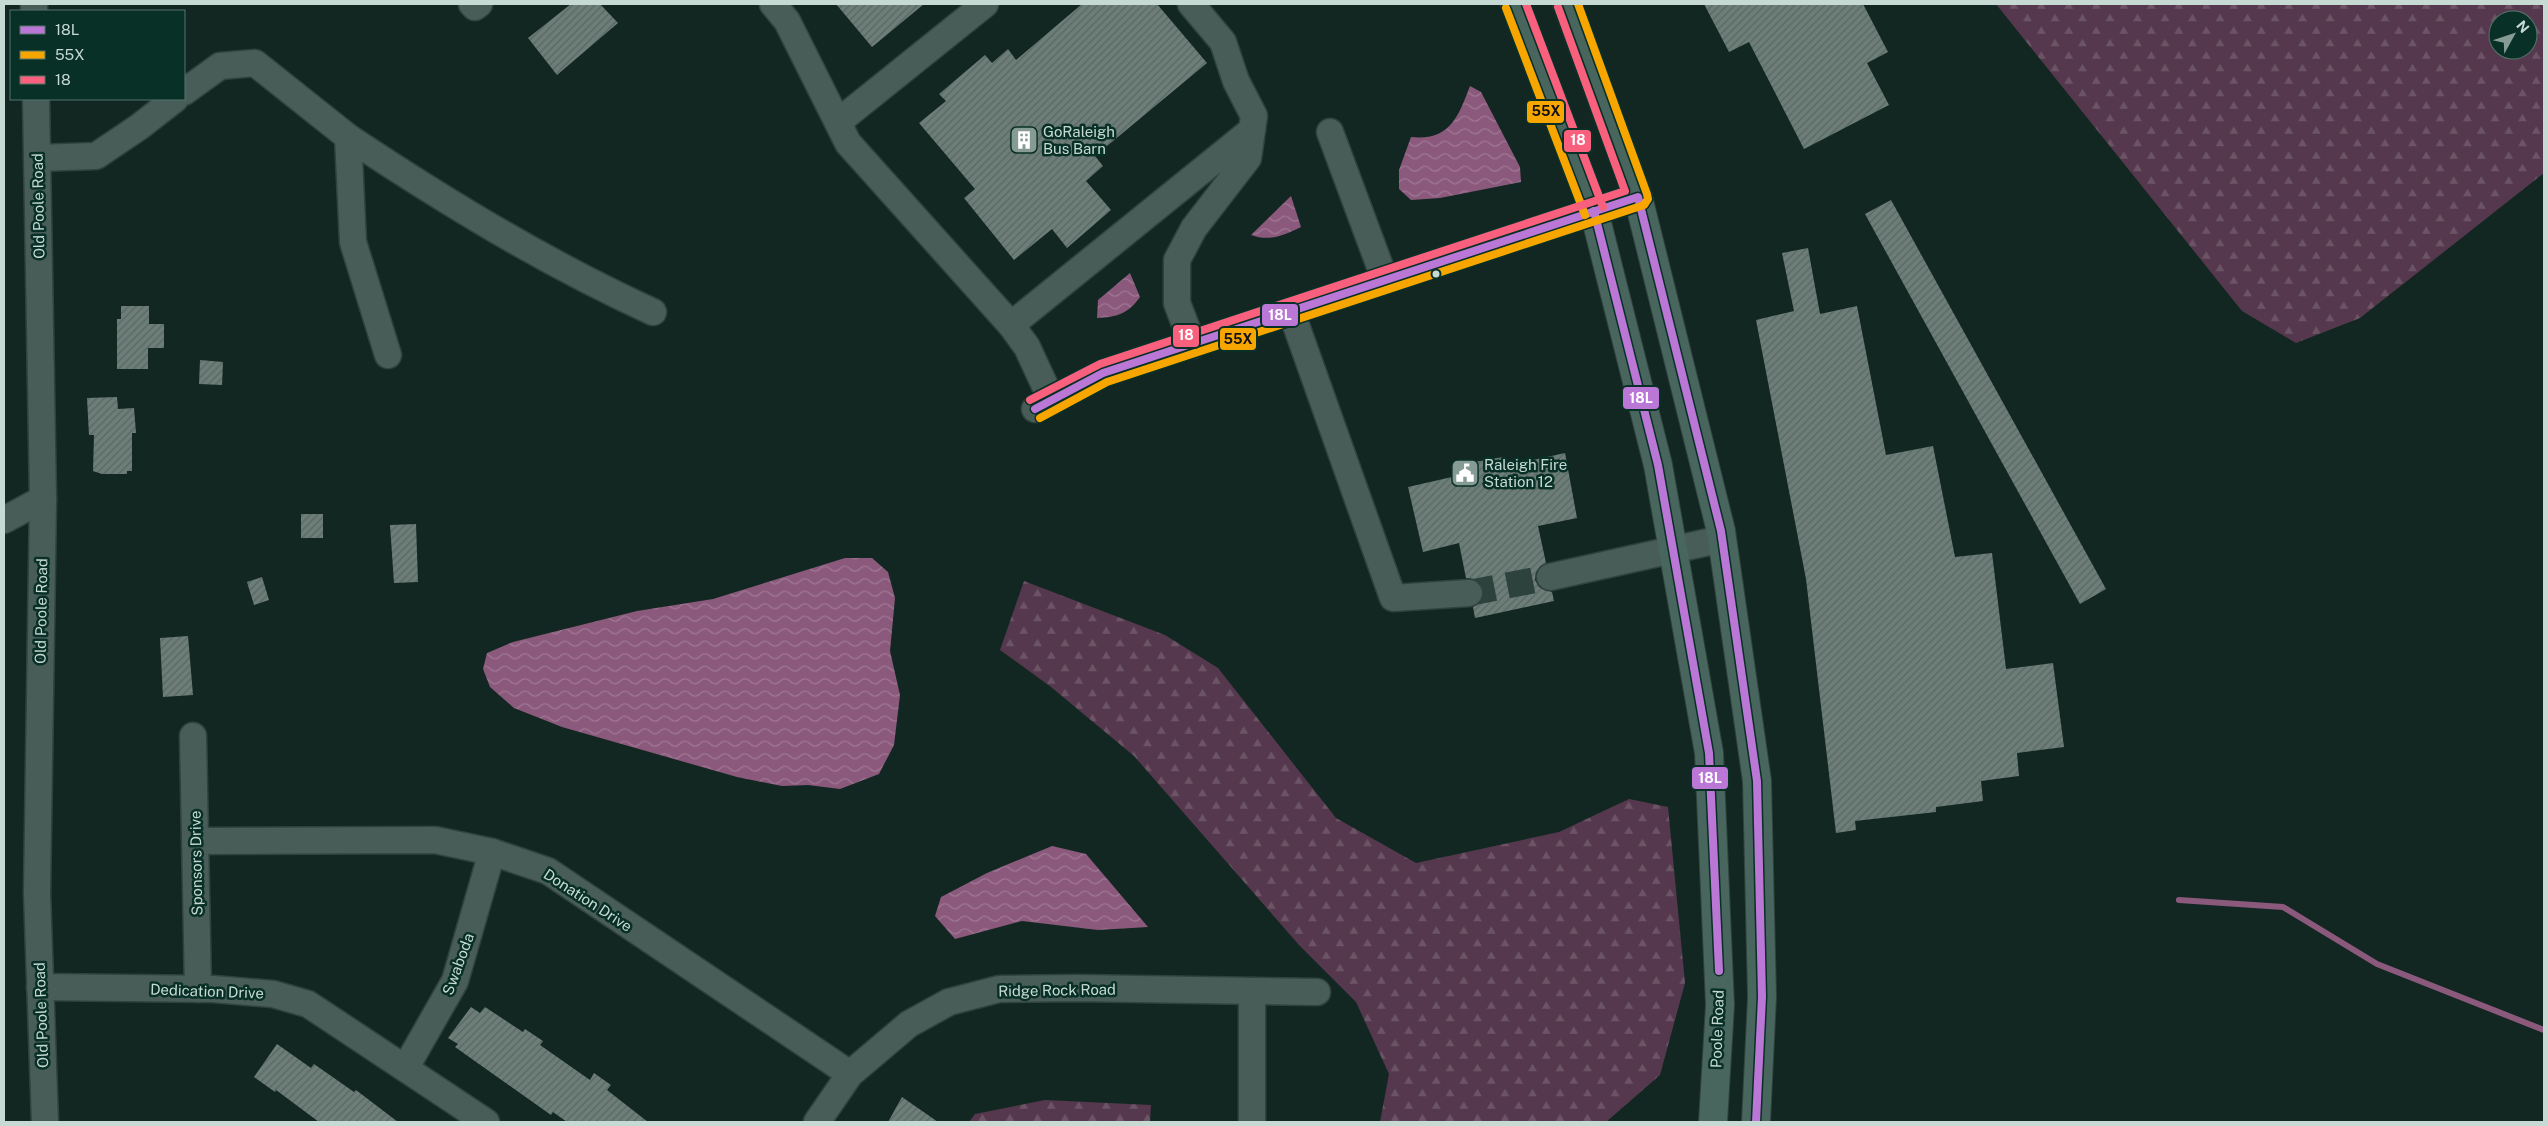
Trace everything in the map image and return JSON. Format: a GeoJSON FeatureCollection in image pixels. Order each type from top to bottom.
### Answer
{"type":"FeatureCollection","features":[{"type":"Feature","properties":{"kind":"main road","name":"Poole Road"},"geometry":{"type":"LineString","coordinates":[[1515,4],[1594,211],[1658,465],[1708,753],[1720,1005],[1713,1122]]}},
{"type":"Feature","properties":{"kind":"main road"},"geometry":{"type":"LineString","coordinates":[[1567,4],[1638,197],[1722,539],[1757,781],[1762,997],[1756,1122]]}},
{"type":"Feature","properties":{"kind":"main road"},"geometry":{"type":"LineString","coordinates":[[1720,1005],[1762,997]]}},
{"type":"Feature","properties":{"kind":"street"},"geometry":{"type":"LineString","coordinates":[[472,4],[475,7],[479,4]]}},
{"type":"Feature","properties":{"kind":"street"},"geometry":{"type":"LineString","coordinates":[[773,4],[787,21],[848,143],[1011,325],[1027,347],[1044,405],[1103,373],[1193,345],[1638,197]]}},
{"type":"Feature","properties":{"kind":"street"},"geometry":{"type":"LineString","coordinates":[[838,122],[985,4]]}},
{"type":"Feature","properties":{"kind":"street"},"geometry":{"type":"LineString","coordinates":[[1191,4],[1223,42],[1236,80],[1254,116],[1248,158],[1194,228],[1177,260],[1177,303],[1193,345]]}},
{"type":"Feature","properties":{"kind":"street"},"geometry":{"type":"LineString","coordinates":[[185,91],[220,66],[255,63],[348,137],[443,200],[607,290],[653,312]]}},
{"type":"Feature","properties":{"kind":"street","name":"Old Poole Road"},"geometry":{"type":"LineString","coordinates":[[36,100],[43,498],[36,893],[45,1122]]}},
{"type":"Feature","properties":{"kind":"street"},"geometry":{"type":"LineString","coordinates":[[37,158],[96,156],[139,127],[174,100]]}},
{"type":"Feature","properties":{"kind":"street"},"geometry":{"type":"LineString","coordinates":[[1011,325],[1252,130]]}},
{"type":"Feature","properties":{"kind":"street"},"geometry":{"type":"LineString","coordinates":[[1330,132],[1385,280]]}},
{"type":"Feature","properties":{"kind":"street"},"geometry":{"type":"LineString","coordinates":[[348,137],[353,242],[388,355]]}},
{"type":"Feature","properties":{"kind":"street"},"geometry":{"type":"LineString","coordinates":[[1292,311],[1393,598],[1469,592]]}},
{"type":"Feature","properties":{"kind":"street"},"geometry":{"type":"LineString","coordinates":[[4,520],[43,498]]}},
{"type":"Feature","properties":{"kind":"street"},"geometry":{"type":"LineString","coordinates":[[1550,577],[1722,539]]}},
{"type":"Feature","properties":{"kind":"street","name":"Sponsors Drive"},"geometry":{"type":"LineString","coordinates":[[192,736],[196,841],[198,989]]}},
{"type":"Feature","properties":{"kind":"street","name":"Donation Drive"},"geometry":{"type":"LineString","coordinates":[[196,841],[435,840],[492,852],[548,871],[850,1074]]}},
{"type":"Feature","properties":{"kind":"street","name":"Swaboda"},"geometry":{"type":"LineString","coordinates":[[406,1067],[455,981],[492,852]]}},
{"type":"Feature","properties":{"kind":"street","name":"Dedication Drive"},"geometry":{"type":"LineString","coordinates":[[40,987],[198,989],[273,994],[308,1004],[406,1067],[486,1122]]}},
{"type":"Feature","properties":{"kind":"street","name":"Ridge Rock Road"},"geometry":{"type":"LineString","coordinates":[[817,1122],[850,1074],[909,1024],[949,1002],[999,990],[1078,988],[1317,992]]}},
{"type":"Feature","properties":{"kind":"street"},"geometry":{"type":"LineString","coordinates":[[1252,991],[1252,1122]]}},
{"type":"Feature","properties":{"kind":"green space"},"geometry":{"type":"Polygon","coordinates":[[[1996,4],[2544,4],[2544,173],[2360,318],[2296,343],[2242,311],[1996,4]]]}},
{"type":"Feature","properties":{"kind":"green space"},"geometry":{"type":"Polygon","coordinates":[[[1024,581],[1165,635],[1218,668],[1336,818],[1416,863],[1559,832],[1629,799],[1668,807],[1685,983],[1660,1075],[1606,1122],[1380,1122],[1389,1074],[1356,1002],[1299,945],[1134,756],[1051,687],[1000,650],[1024,581]]]}},
{"type":"Feature","properties":{"kind":"green space"},"geometry":{"type":"Polygon","coordinates":[[[1045,1100],[1151,1105],[1150,1122],[969,1122],[975,1114],[1045,1100]]]}},
{"type":"Feature","properties":{"kind":"water"},"geometry":{"type":"Polygon","coordinates":[[[1470,86],[1481,92],[1520,167],[1521,182],[1440,198],[1411,200],[1399,189],[1399,170],[1411,137],[1435,135],[1451,125],[1461,108],[1470,86]]]}},
{"type":"Feature","properties":{"kind":"water"},"geometry":{"type":"Polygon","coordinates":[[[1291,196],[1301,227],[1271,238],[1251,235],[1291,196]]]}},
{"type":"Feature","properties":{"kind":"water"},"geometry":{"type":"Polygon","coordinates":[[[1130,273],[1140,297],[1136,303],[1122,314],[1097,318],[1098,300],[1130,273]]]}},
{"type":"Feature","properties":{"kind":"water"},"geometry":{"type":"Polygon","coordinates":[[[845,558],[872,558],[888,572],[895,598],[890,651],[900,695],[894,745],[879,774],[840,789],[808,785],[782,786],[737,777],[562,727],[514,708],[490,687],[483,669],[487,653],[513,642],[637,611],[713,599],[845,558]]]}},
{"type":"Feature","properties":{"kind":"water"},"geometry":{"type":"Polygon","coordinates":[[[1052,846],[1086,854],[1148,927],[1098,930],[1022,921],[955,939],[935,916],[941,897],[987,873],[1052,846]]]}},
{"type":"Feature","properties":{"kind":"building"},"geometry":{"type":"Polygon","coordinates":[[[571,4],[600,4],[618,23],[557,75],[528,38],[571,4]]]}},
{"type":"Feature","properties":{"kind":"building"},"geometry":{"type":"Polygon","coordinates":[[[836,4],[924,4],[872,47],[836,4]]]}},
{"type":"Feature","properties":{"kind":"building","name":"GoRaleigh Bus Barn"},"geometry":{"type":"Polygon","coordinates":[[[1082,4],[1157,4],[1207,63],[1095,156],[1103,166],[1086,181],[1111,210],[1067,248],[1052,229],[1014,260],[964,198],[975,189],[919,123],[946,101],[939,94],[985,55],[992,63],[1008,49],[1016,60],[1082,4]]]}},
{"type":"Feature","properties":{"kind":"building"},"geometry":{"type":"Polygon","coordinates":[[[1704,4],[1863,4],[1888,52],[1867,63],[1889,105],[1804,149],[1749,42],[1729,52],[1704,4]]]}},
{"type":"Feature","properties":{"kind":"building"},"geometry":{"type":"Polygon","coordinates":[[[1891,200],[2106,589],[2080,604],[1865,214],[1891,200]]]}},
{"type":"Feature","properties":{"kind":"building"},"geometry":{"type":"Polygon","coordinates":[[[1808,248],[1820,314],[1857,306],[1886,455],[1933,446],[1955,557],[1992,553],[2006,669],[2053,663],[2064,747],[2017,753],[2019,776],[1981,781],[1983,801],[1936,807],[1936,812],[1855,821],[1856,830],[1836,833],[1806,579],[1756,320],[1794,311],[1782,253],[1808,248]]]}},
{"type":"Feature","properties":{"kind":"building"},"geometry":{"type":"Polygon","coordinates":[[[121,306],[149,306],[149,324],[164,324],[164,348],[148,348],[148,369],[117,369],[117,319],[121,319],[121,306]]]}},
{"type":"Feature","properties":{"kind":"building"},"geometry":{"type":"Polygon","coordinates":[[[200,360],[223,362],[222,385],[199,384],[200,360]]]}},
{"type":"Feature","properties":{"kind":"building"},"geometry":{"type":"Polygon","coordinates":[[[117,397],[118,409],[134,408],[136,433],[132,433],[132,471],[127,471],[127,474],[102,474],[93,471],[94,435],[89,435],[87,398],[117,397]]]}},
{"type":"Feature","properties":{"kind":"building"},"geometry":{"type":"Polygon","coordinates":[[[1565,453],[1577,518],[1538,526],[1546,563],[1536,572],[1535,580],[1539,587],[1552,592],[1554,601],[1475,618],[1473,607],[1483,599],[1482,585],[1475,579],[1466,578],[1459,543],[1423,552],[1408,487],[1465,474],[1463,464],[1503,457],[1505,466],[1565,453]]]}},
{"type":"Feature","properties":{"kind":"building"},"geometry":{"type":"Polygon","coordinates":[[[301,514],[323,514],[323,538],[301,538],[301,514]]]}},
{"type":"Feature","properties":{"kind":"building"},"geometry":{"type":"Polygon","coordinates":[[[416,524],[418,582],[394,583],[390,525],[416,524]]]}},
{"type":"Feature","properties":{"kind":"building"},"geometry":{"type":"Polygon","coordinates":[[[262,577],[269,600],[254,605],[247,582],[262,577]]]}},
{"type":"Feature","properties":{"kind":"building"},"geometry":{"type":"Polygon","coordinates":[[[188,636],[193,695],[163,697],[160,638],[188,636]]]}},
{"type":"Feature","properties":{"kind":"building"},"geometry":{"type":"Polygon","coordinates":[[[471,1007],[480,1013],[485,1007],[523,1032],[525,1029],[543,1041],[540,1045],[590,1080],[594,1073],[611,1085],[607,1090],[648,1122],[567,1122],[553,1112],[551,1115],[455,1047],[458,1044],[448,1038],[471,1007]]]}},
{"type":"Feature","properties":{"kind":"building"},"geometry":{"type":"Polygon","coordinates":[[[277,1044],[311,1068],[314,1064],[354,1092],[356,1090],[398,1122],[319,1122],[276,1090],[275,1092],[254,1077],[277,1044]]]}},
{"type":"Feature","properties":{"kind":"building"},"geometry":{"type":"Polygon","coordinates":[[[902,1097],[938,1122],[888,1122],[902,1097]]]}},
{"type":"Feature","properties":{"kind":"waterway"},"geometry":{"type":"LineString","coordinates":[[2179,900],[2283,907],[2377,964],[2544,1030]]}},
{"type":"Feature","properties":{"kind":"tunnel"},"geometry":{"type":"LineString","coordinates":[[1469,593],[1550,577]]}},
{"type":"Feature","properties":{"kind":"transit line","name":"18"},"geometry":{"type":"LineString","coordinates":[[1526,4],[1603,207]]}},
{"type":"Feature","properties":{"kind":"transit line","name":"55X"},"geometry":{"type":"LineString","coordinates":[[1040,418],[1107,382],[1644,205],[1648,199],[1647,194],[1578,4]]}},
{"type":"Feature","properties":{"kind":"transit line","name":"18"},"geometry":{"type":"LineString","coordinates":[[1030,400],[1100,364],[1625,191],[1558,7]]}},
{"type":"Feature","properties":{"kind":"transit line","name":"55X"},"geometry":{"type":"LineString","coordinates":[[1506,8],[1585,215]]}},
{"type":"Feature","properties":{"kind":"transit line","name":"18L"},"geometry":{"type":"LineString","coordinates":[[1035,409],[1103,373],[1638,197],[1721,531],[1757,781],[1762,997],[1756,1122]]}},
{"type":"Feature","properties":{"kind":"transit line","name":"18L"},"geometry":{"type":"LineString","coordinates":[[1594,211],[1658,465],[1709,753],[1719,971]]}},
{"type":"Feature","properties":{"kind":"place","name":"GoRaleigh Bus Barn"},"geometry":{"type":"Point","coordinates":[1024,140]}},
{"type":"Feature","properties":{"kind":"place","name":"Raleigh Fire Station 12"},"geometry":{"type":"Point","coordinates":[1465,473]}}]}
